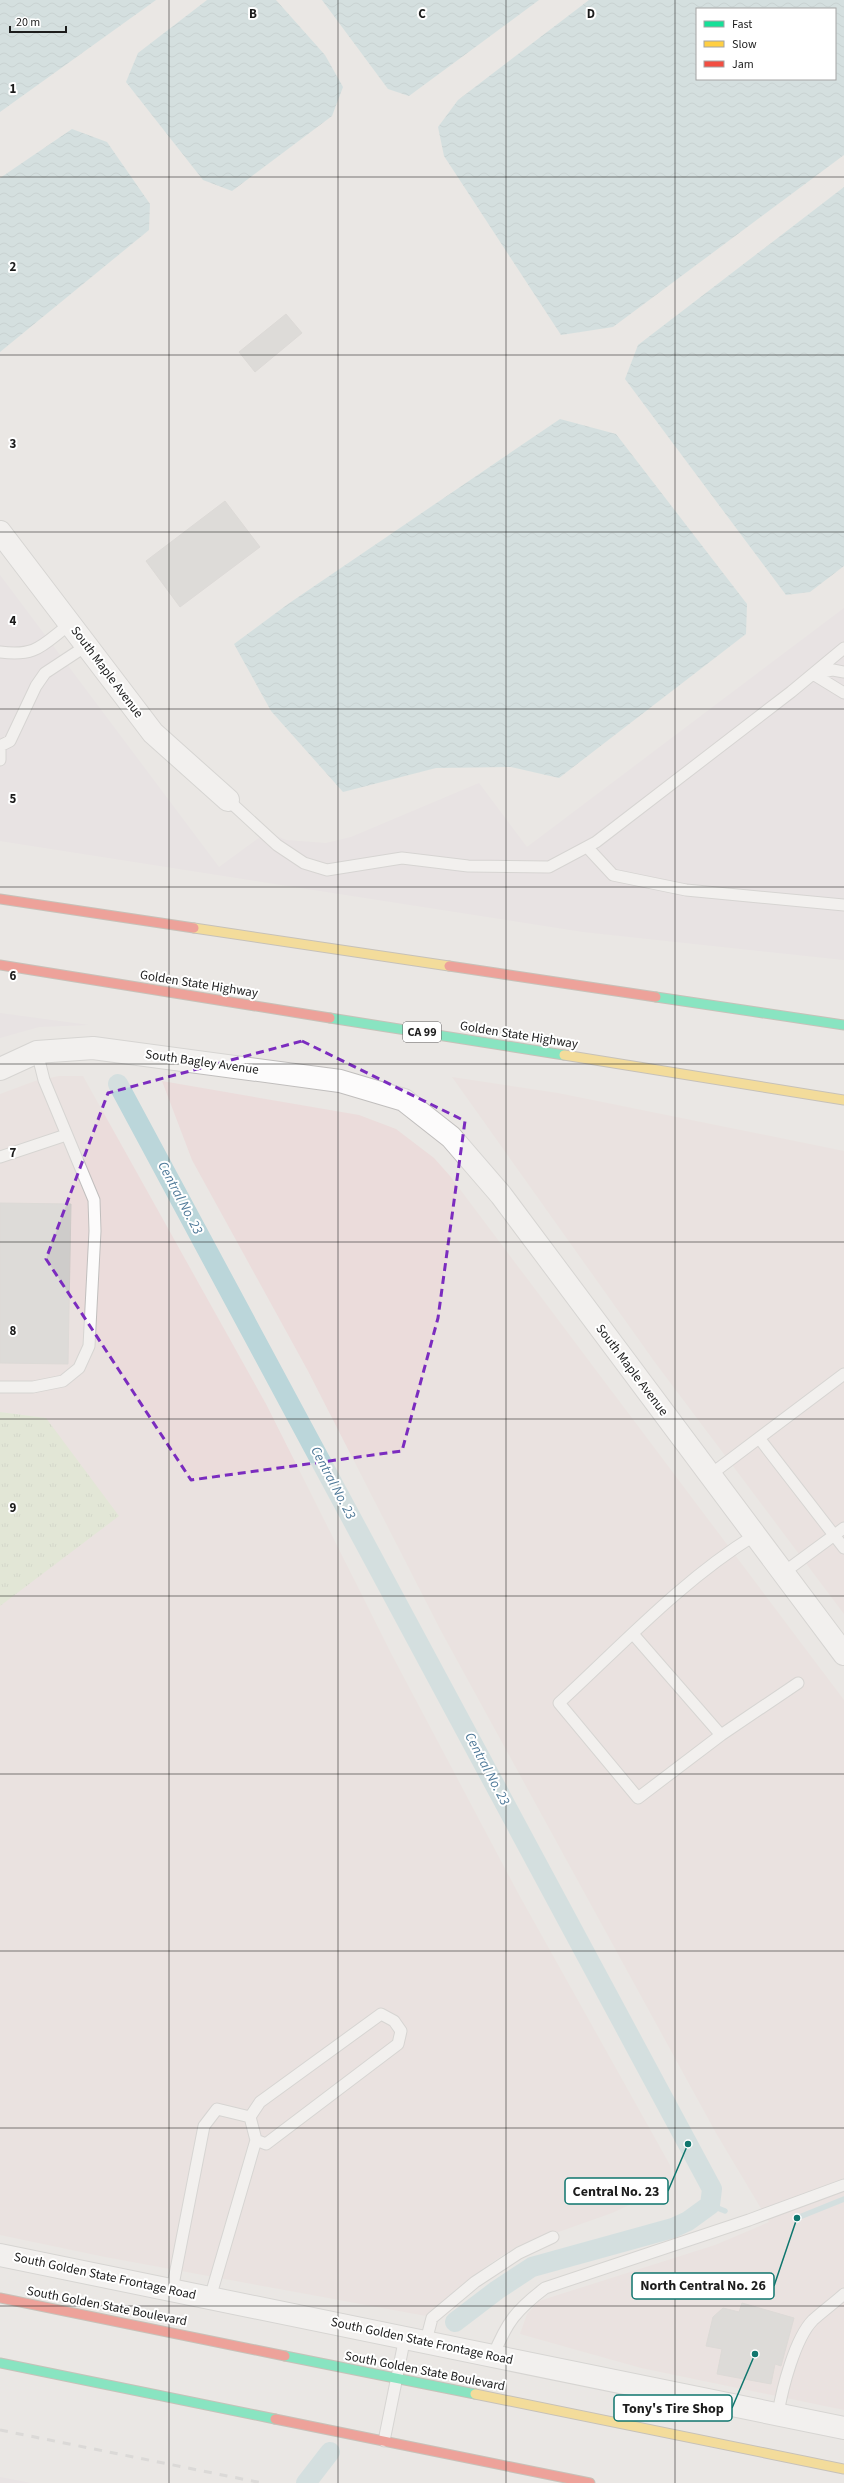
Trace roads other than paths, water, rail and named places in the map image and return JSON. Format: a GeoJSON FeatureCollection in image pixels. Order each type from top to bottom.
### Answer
{"type":"FeatureCollection","features":[{"type":"Feature","properties":{"kind":"main road"},"geometry":{"type":"LineString","coordinates":[[0,899],[844,1025]]}},
{"type":"Feature","properties":{"kind":"main road","name":"Golden State Highway"},"geometry":{"type":"LineString","coordinates":[[0,965],[844,1100]]}},
{"type":"Feature","properties":{"kind":"main road","name":"South Golden State Boulevard"},"geometry":{"type":"LineString","coordinates":[[0,2298],[844,2469]]}},
{"type":"Feature","properties":{"kind":"main road"},"geometry":{"type":"LineString","coordinates":[[0,2363],[590,2483]]}},
{"type":"Feature","properties":{"kind":"street","name":"South Maple Avenue"},"geometry":{"type":"LineString","coordinates":[[0,532],[153,733],[228,800]]}},
{"type":"Feature","properties":{"kind":"street","name":"South Bagley Avenue"},"geometry":{"type":"LineString","coordinates":[[0,1070],[37,1052],[100,1049],[340,1081],[404,1100]]}},
{"type":"Feature","properties":{"kind":"street","name":"South Maple Avenue"},"geometry":{"type":"LineString","coordinates":[[404,1100],[451,1137],[501,1195],[844,1654]]}},
{"type":"Feature","properties":{"kind":"street","name":"South Golden State Frontage Road"},"geometry":{"type":"LineString","coordinates":[[0,2255],[844,2428]]}},
{"type":"Feature","properties":{"kind":"lane"},"geometry":{"type":"LineString","coordinates":[[0,652],[18,654],[32,652],[70,624]]}},
{"type":"Feature","properties":{"kind":"lane"},"geometry":{"type":"LineString","coordinates":[[0,760],[0,746],[10,741],[36,686],[45,673],[86,646]]}},
{"type":"Feature","properties":{"kind":"lane"},"geometry":{"type":"LineString","coordinates":[[228,800],[277,845],[304,863],[326,870],[402,858],[468,866],[549,868],[587,847],[813,674],[844,648]]}},
{"type":"Feature","properties":{"kind":"lane"},"geometry":{"type":"LineString","coordinates":[[813,674],[833,670],[844,672]]}},
{"type":"Feature","properties":{"kind":"lane"},"geometry":{"type":"LineString","coordinates":[[813,674],[844,693]]}},
{"type":"Feature","properties":{"kind":"lane"},"geometry":{"type":"LineString","coordinates":[[587,847],[613,875],[686,890],[844,904]]}},
{"type":"Feature","properties":{"kind":"lane"},"geometry":{"type":"LineString","coordinates":[[0,1387],[33,1387],[63,1381],[80,1368],[89,1346],[95,1231],[94,1200],[44,1080],[37,1052]]}},
{"type":"Feature","properties":{"kind":"lane"},"geometry":{"type":"LineString","coordinates":[[0,1157],[66,1135]]}},
{"type":"Feature","properties":{"kind":"lane"},"geometry":{"type":"LineString","coordinates":[[710,1475],[844,1374]]}},
{"type":"Feature","properties":{"kind":"lane"},"geometry":{"type":"LineString","coordinates":[[760,1438],[844,1548]]}},
{"type":"Feature","properties":{"kind":"lane"},"geometry":{"type":"LineString","coordinates":[[783,1573],[844,1528]]}},
{"type":"Feature","properties":{"kind":"lane"},"geometry":{"type":"LineString","coordinates":[[755,1535],[735,1548],[672,1597],[559,1703],[638,1798],[721,1735],[798,1683]]}},
{"type":"Feature","properties":{"kind":"lane"},"geometry":{"type":"LineString","coordinates":[[633,1634],[721,1735]]}},
{"type":"Feature","properties":{"kind":"lane"},"geometry":{"type":"LineString","coordinates":[[210,2298],[256,2140],[250,2117],[260,2102],[381,2014],[394,2021],[401,2031],[398,2044],[266,2144],[256,2140]]}},
{"type":"Feature","properties":{"kind":"lane"},"geometry":{"type":"LineString","coordinates":[[172,2290],[204,2126],[217,2109],[250,2117]]}},
{"type":"Feature","properties":{"kind":"lane"},"geometry":{"type":"LineString","coordinates":[[493,2356],[505,2328],[522,2306],[545,2288],[749,2220],[844,2185]]}},
{"type":"Feature","properties":{"kind":"lane"},"geometry":{"type":"LineString","coordinates":[[426,2342],[432,2318],[475,2282],[519,2253],[553,2237]]}},
{"type":"Feature","properties":{"kind":"lane"},"geometry":{"type":"LineString","coordinates":[[778,2414],[782,2385],[799,2344],[812,2321],[844,2294]]}},
{"type":"Feature","properties":{"kind":"lane"},"geometry":{"type":"LineString","coordinates":[[384,2441],[404,2337]]}},
{"type":"Feature","properties":{"kind":"water"},"geometry":{"type":"Polygon","coordinates":[[[0,0],[156,0],[0,112],[0,0]]]}},
{"type":"Feature","properties":{"kind":"water"},"geometry":{"type":"Polygon","coordinates":[[[207,0],[276,0],[325,55],[343,87],[332,116],[232,191],[203,180],[126,82],[138,53],[207,0]]]}},
{"type":"Feature","properties":{"kind":"water"},"geometry":{"type":"Polygon","coordinates":[[[322,0],[539,0],[409,96],[388,89],[322,0]]]}},
{"type":"Feature","properties":{"kind":"water"},"geometry":{"type":"Polygon","coordinates":[[[589,0],[844,0],[844,155],[613,327],[561,335],[444,156],[438,127],[458,100],[589,0]]]}},
{"type":"Feature","properties":{"kind":"water"},"geometry":{"type":"Polygon","coordinates":[[[72,129],[107,142],[150,204],[149,230],[0,352],[0,178],[72,129]]]}},
{"type":"Feature","properties":{"kind":"water"},"geometry":{"type":"Polygon","coordinates":[[[844,187],[844,566],[810,592],[786,595],[625,379],[638,345],[844,187]]]}},
{"type":"Feature","properties":{"kind":"water"},"geometry":{"type":"Polygon","coordinates":[[[560,419],[616,434],[747,604],[746,634],[559,778],[511,767],[436,768],[343,792],[271,711],[234,644],[288,604],[560,419]]]}},
{"type":"Feature","properties":{"kind":"waterway","name":"Central No. 23"},"geometry":{"type":"LineString","coordinates":[[118,1084],[712,2189],[710,2205],[688,2221],[673,2228],[532,2267],[497,2290],[455,2322]]}},
{"type":"Feature","properties":{"kind":"waterway"},"geometry":{"type":"LineString","coordinates":[[797,2218],[844,2199]]}},
{"type":"Feature","properties":{"kind":"waterway"},"geometry":{"type":"LineString","coordinates":[[710,2205],[725,2211]]}},
{"type":"Feature","properties":{"kind":"waterway","name":"Central No. 23"},"geometry":{"type":"LineString","coordinates":[[306,2483],[330,2452]]}},
{"type":"Feature","properties":{"kind":"railway"},"geometry":{"type":"LineString","coordinates":[[0,2430],[262,2483]]}},
{"type":"Feature","properties":{"kind":"place","name":"Central No. 23"},"geometry":{"type":"Point","coordinates":[688,2144]}},
{"type":"Feature","properties":{"kind":"place","name":"North Central No. 26"},"geometry":{"type":"Point","coordinates":[797,2218]}},
{"type":"Feature","properties":{"kind":"place","name":"Tony's Tire Shop"},"geometry":{"type":"Point","coordinates":[755,2354]}}]}
